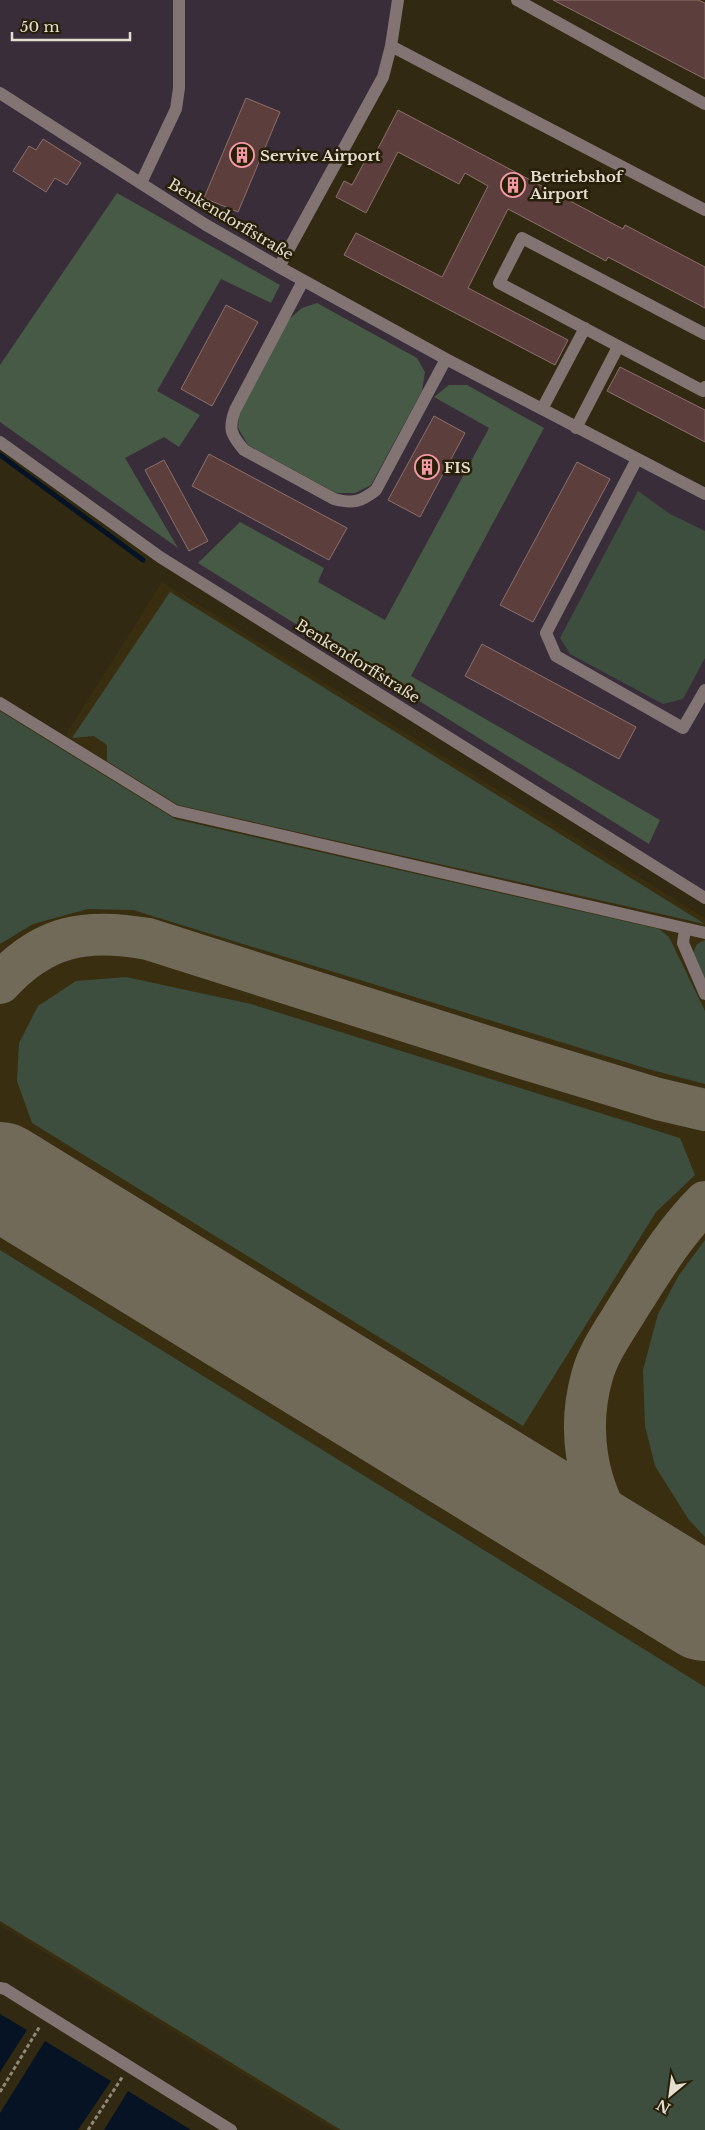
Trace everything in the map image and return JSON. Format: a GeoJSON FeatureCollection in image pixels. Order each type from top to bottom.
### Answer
{"type":"FeatureCollection","features":[{"type":"Feature","properties":{"kind":"street"},"geometry":{"type":"LineString","coordinates":[[142,184],[176,109],[179,88],[179,0]]}},
{"type":"Feature","properties":{"kind":"street"},"geometry":{"type":"LineString","coordinates":[[279,267],[383,77],[391,46],[398,0]]}},
{"type":"Feature","properties":{"kind":"street"},"geometry":{"type":"LineString","coordinates":[[517,0],[705,104]]}},
{"type":"Feature","properties":{"kind":"street"},"geometry":{"type":"LineString","coordinates":[[391,46],[703,204]]}},
{"type":"Feature","properties":{"kind":"street","name":"Benkendorffstraße"},"geometry":{"type":"LineString","coordinates":[[0,93],[206,225],[279,267],[446,359],[705,494]]}},
{"type":"Feature","properties":{"kind":"street"},"geometry":{"type":"LineString","coordinates":[[705,334],[522,238],[499,283],[703,391],[705,387]]}},
{"type":"Feature","properties":{"kind":"street"},"geometry":{"type":"LineString","coordinates":[[304,281],[234,410],[230,424],[233,437],[244,450],[334,499],[350,503],[365,498],[376,490],[446,359]]}},
{"type":"Feature","properties":{"kind":"street"},"geometry":{"type":"LineString","coordinates":[[542,410],[585,328]]}},
{"type":"Feature","properties":{"kind":"street"},"geometry":{"type":"LineString","coordinates":[[576,428],[618,347]]}},
{"type":"Feature","properties":{"kind":"street","name":"Benkendorffstraße"},"geometry":{"type":"LineString","coordinates":[[0,442],[160,557],[705,898]]}},
{"type":"Feature","properties":{"kind":"street"},"geometry":{"type":"LineString","coordinates":[[637,459],[546,633],[556,656],[684,728],[705,690]]}},
{"type":"Feature","properties":{"kind":"street"},"geometry":{"type":"LineString","coordinates":[[0,703],[175,812],[705,934]]}},
{"type":"Feature","properties":{"kind":"street"},"geometry":{"type":"LineString","coordinates":[[685,930],[683,944],[705,994]]}},
{"type":"Feature","properties":{"kind":"street"},"geometry":{"type":"LineString","coordinates":[[0,1988],[5,1989],[232,2130]]}},
{"type":"Feature","properties":{"kind":"path"},"geometry":{"type":"LineString","coordinates":[[0,2092],[47,2015]]}},
{"type":"Feature","properties":{"kind":"path"},"geometry":{"type":"LineString","coordinates":[[88,2130],[129,2066]]}},
{"type":"Feature","properties":{"kind":"shaded area"},"geometry":{"type":"Polygon","coordinates":[[[0,0],[398,0],[383,77],[279,267],[705,494],[705,898],[160,557],[0,442],[0,0]]]}},
{"type":"Feature","properties":{"kind":"shaded area"},"geometry":{"type":"Polygon","coordinates":[[[162,582],[705,918],[705,2130],[334,2130],[0,1925],[0,696],[65,736],[162,582]]]}},
{"type":"Feature","properties":{"kind":"green space"},"geometry":{"type":"Polygon","coordinates":[[[117,193],[280,285],[271,303],[221,279],[157,391],[200,415],[179,447],[164,437],[125,458],[178,548],[0,422],[0,365],[117,193]]]}},
{"type":"Feature","properties":{"kind":"green space"},"geometry":{"type":"Polygon","coordinates":[[[317,303],[417,358],[425,372],[422,391],[371,485],[355,493],[336,493],[248,445],[238,428],[239,411],[288,320],[302,308],[317,303]]]}},
{"type":"Feature","properties":{"kind":"green space"},"geometry":{"type":"Polygon","coordinates":[[[449,385],[467,385],[544,428],[411,676],[660,820],[649,844],[198,563],[240,522],[324,568],[318,582],[385,620],[489,428],[434,397],[449,385]]]}},
{"type":"Feature","properties":{"kind":"green space"},"geometry":{"type":"Polygon","coordinates":[[[638,491],[670,514],[705,531],[705,658],[683,699],[663,704],[570,654],[560,638],[638,491]]]}},
{"type":"Feature","properties":{"kind":"green space"},"geometry":{"type":"Polygon","coordinates":[[[170,592],[705,924],[178,805],[107,761],[107,745],[94,736],[72,738],[170,592]]]}},
{"type":"Feature","properties":{"kind":"green space"},"geometry":{"type":"Polygon","coordinates":[[[0,711],[175,819],[659,929],[669,937],[705,1011],[705,1084],[648,1069],[133,910],[88,909],[33,924],[0,944],[0,711]]]}},
{"type":"Feature","properties":{"kind":"green space"},"geometry":{"type":"Polygon","coordinates":[[[705,940],[705,981],[693,953],[697,944],[705,940]]]}},
{"type":"Feature","properties":{"kind":"green space"},"geometry":{"type":"Polygon","coordinates":[[[126,977],[251,1004],[680,1138],[695,1175],[656,1212],[523,1426],[32,1123],[17,1081],[19,1043],[38,1006],[76,981],[126,977]]]}},
{"type":"Feature","properties":{"kind":"green space"},"geometry":{"type":"Polygon","coordinates":[[[705,1240],[705,1537],[689,1520],[655,1466],[645,1426],[643,1370],[658,1314],[679,1275],[705,1240]]]}},
{"type":"Feature","properties":{"kind":"green space"},"geometry":{"type":"Polygon","coordinates":[[[0,1250],[705,1687],[705,2130],[341,2130],[0,1921],[0,1250]]]}},
{"type":"Feature","properties":{"kind":"water"},"geometry":{"type":"Polygon","coordinates":[[[0,2014],[27,2030],[0,2072],[0,2014]]]}},
{"type":"Feature","properties":{"kind":"water"},"geometry":{"type":"Polygon","coordinates":[[[45,2041],[111,2081],[78,2130],[0,2130],[0,2113],[45,2041]]]}},
{"type":"Feature","properties":{"kind":"water"},"geometry":{"type":"Polygon","coordinates":[[[128,2091],[191,2130],[104,2130],[128,2091]]]}},
{"type":"Feature","properties":{"kind":"building"},"geometry":{"type":"Polygon","coordinates":[[[553,0],[698,0],[705,3],[705,79],[553,0]]]}},
{"type":"Feature","properties":{"kind":"building","name":"Servive Airport"},"geometry":{"type":"Polygon","coordinates":[[[246,98],[280,112],[238,212],[204,198],[246,98]]]}},
{"type":"Feature","properties":{"kind":"building"},"geometry":{"type":"Polygon","coordinates":[[[398,110],[623,229],[625,225],[705,267],[705,308],[608,257],[606,261],[508,209],[468,288],[568,340],[555,365],[344,255],[356,233],[442,277],[488,186],[465,173],[459,184],[398,152],[366,213],[336,197],[344,181],[352,185],[366,159],[371,162],[398,110]]]}},
{"type":"Feature","properties":{"kind":"building"},"geometry":{"type":"Polygon","coordinates":[[[43,139],[81,163],[67,185],[55,178],[46,192],[13,171],[29,146],[36,150],[43,139]]]}},
{"type":"Feature","properties":{"kind":"building"},"geometry":{"type":"Polygon","coordinates":[[[226,305],[258,322],[212,406],[181,389],[226,305]]]}},
{"type":"Feature","properties":{"kind":"building"},"geometry":{"type":"Polygon","coordinates":[[[620,367],[705,410],[705,442],[607,391],[620,367]]]}},
{"type":"Feature","properties":{"kind":"building","name":"FIS"},"geometry":{"type":"Polygon","coordinates":[[[434,416],[465,433],[420,517],[388,500],[434,416]]]}},
{"type":"Feature","properties":{"kind":"building"},"geometry":{"type":"Polygon","coordinates":[[[209,454],[347,528],[329,560],[192,486],[209,454]]]}},
{"type":"Feature","properties":{"kind":"building"},"geometry":{"type":"Polygon","coordinates":[[[164,460],[208,541],[189,551],[145,470],[164,460]]]}},
{"type":"Feature","properties":{"kind":"building"},"geometry":{"type":"Polygon","coordinates":[[[577,462],[610,479],[533,622],[500,605],[577,462]]]}},
{"type":"Feature","properties":{"kind":"building"},"geometry":{"type":"Polygon","coordinates":[[[482,644],[636,727],[619,759],[465,676],[482,644]]]}},
{"type":"Feature","properties":{"kind":"waterway"},"geometry":{"type":"LineString","coordinates":[[0,455],[143,560]]}},
{"type":"Feature","properties":{"kind":"taxiway"},"geometry":{"type":"LineString","coordinates":[[0,983],[33,954],[67,939],[105,934],[148,939],[513,1055],[658,1099],[705,1110]]}},
{"type":"Feature","properties":{"kind":"taxiway"},"geometry":{"type":"LineString","coordinates":[[679,1592],[632,1550],[608,1516],[592,1478],[585,1438],[585,1417],[592,1376],[604,1347],[665,1250],[705,1202]]}},
{"type":"Feature","properties":{"kind":"runway"},"geometry":{"type":"LineString","coordinates":[[0,1175],[705,1608]]}},
{"type":"Feature","properties":{"kind":"place","name":"Servive Airport"},"geometry":{"type":"Point","coordinates":[242,155]}},
{"type":"Feature","properties":{"kind":"place","name":"Betriebshof Airport"},"geometry":{"type":"Point","coordinates":[513,185]}},
{"type":"Feature","properties":{"kind":"place","name":"FIS"},"geometry":{"type":"Point","coordinates":[427,467]}}]}
